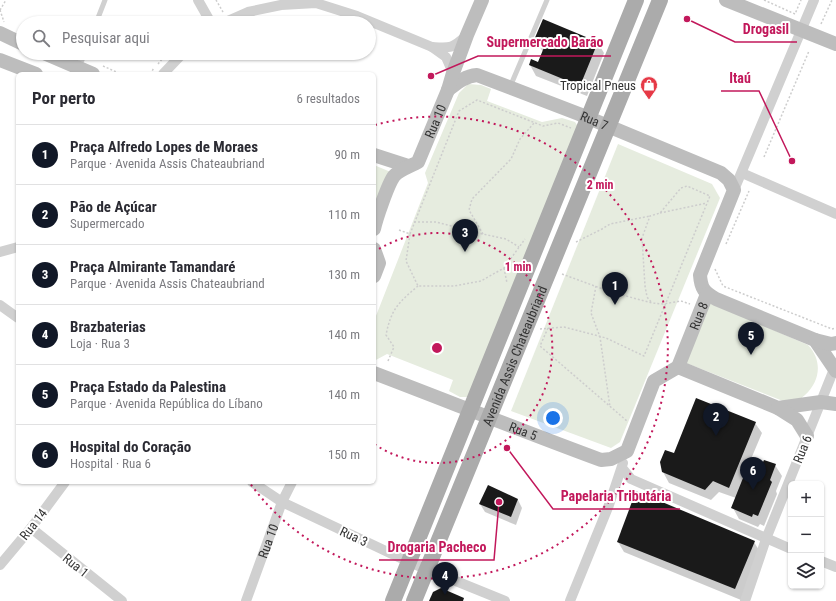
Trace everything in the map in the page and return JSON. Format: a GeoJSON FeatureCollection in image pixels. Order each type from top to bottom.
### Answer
{"type":"FeatureCollection","features":[{"type":"Feature","properties":{"kind":"main road","name":"Rua 10"},"geometry":{"type":"LineString","coordinates":[[376,223],[394,176],[408,166],[418,162],[448,90],[466,35],[482,0]]}},
{"type":"Feature","properties":{"kind":"main road","name":"Avenida Assis Chateaubriand"},"geometry":{"type":"LineString","coordinates":[[414,601],[660,0]]}},
{"type":"Feature","properties":{"kind":"main road"},"geometry":{"type":"LineString","coordinates":[[726,0],[836,44]]}},
{"type":"Feature","properties":{"kind":"main road","name":"Avenida Assis Chateaubriand"},"geometry":{"type":"LineString","coordinates":[[392,601],[589,118],[634,1]]}},
{"type":"Feature","properties":{"kind":"main road"},"geometry":{"type":"LineString","coordinates":[[0,33],[16,41]]}},
{"type":"Feature","properties":{"kind":"main road"},"geometry":{"type":"LineString","coordinates":[[0,60],[31,72]]}},
{"type":"Feature","properties":{"kind":"main road"},"geometry":{"type":"LineString","coordinates":[[60,60],[88,72]]}},
{"type":"Feature","properties":{"kind":"main road","name":"Rua 7"},"geometry":{"type":"LineString","coordinates":[[448,90],[470,76],[477,76],[589,118],[721,173],[729,180],[734,190]]}},
{"type":"Feature","properties":{"kind":"main road"},"geometry":{"type":"LineString","coordinates":[[376,156],[408,166]]}},
{"type":"Feature","properties":{"kind":"main road","name":"Rua 8"},"geometry":{"type":"LineString","coordinates":[[678,367],[707,294],[701,286],[700,276],[734,190]]}},
{"type":"Feature","properties":{"kind":"main road"},"geometry":{"type":"LineString","coordinates":[[376,255],[379,263],[376,271]]}},
{"type":"Feature","properties":{"kind":"main road"},"geometry":{"type":"LineString","coordinates":[[707,294],[815,340],[831,344],[836,343]]}},
{"type":"Feature","properties":{"kind":"main road"},"geometry":{"type":"LineString","coordinates":[[815,340],[835,368]]}},
{"type":"Feature","properties":{"kind":"main road"},"geometry":{"type":"LineString","coordinates":[[627,452],[654,380],[678,367],[778,408],[797,420],[807,436]]}},
{"type":"Feature","properties":{"kind":"main road","name":"Rua 5"},"geometry":{"type":"LineString","coordinates":[[376,374],[601,460],[611,459],[627,452]]}},
{"type":"Feature","properties":{"kind":"main road"},"geometry":{"type":"LineString","coordinates":[[778,408],[821,402],[836,404]]}},
{"type":"Feature","properties":{"kind":"street"},"geometry":{"type":"LineString","coordinates":[[198,0],[207,16]]}},
{"type":"Feature","properties":{"kind":"street","name":"Rua 8"},"geometry":{"type":"LineString","coordinates":[[734,190],[814,0]]}},
{"type":"Feature","properties":{"kind":"street"},"geometry":{"type":"LineString","coordinates":[[231,16],[281,5],[316,1],[357,16]]}},
{"type":"Feature","properties":{"kind":"street"},"geometry":{"type":"LineString","coordinates":[[376,24],[432,47],[446,57],[453,73]]}},
{"type":"Feature","properties":{"kind":"street"},"geometry":{"type":"LineString","coordinates":[[432,47],[449,48],[466,35]]}},
{"type":"Feature","properties":{"kind":"street"},"geometry":{"type":"LineString","coordinates":[[165,72],[176,60]]}},
{"type":"Feature","properties":{"kind":"street"},"geometry":{"type":"LineString","coordinates":[[742,173],[836,214]]}},
{"type":"Feature","properties":{"kind":"street"},"geometry":{"type":"LineString","coordinates":[[0,252],[16,248]]}},
{"type":"Feature","properties":{"kind":"street"},"geometry":{"type":"LineString","coordinates":[[0,305],[16,317]]}},
{"type":"Feature","properties":{"kind":"street","name":"Rua 6"},"geometry":{"type":"LineString","coordinates":[[745,601],[766,538],[835,368]]}},
{"type":"Feature","properties":{"kind":"street"},"geometry":{"type":"LineString","coordinates":[[570,601],[609,505],[627,452]]}},
{"type":"Feature","properties":{"kind":"street"},"geometry":{"type":"LineString","coordinates":[[622,468],[631,479],[788,548]]}},
{"type":"Feature","properties":{"kind":"street","name":"Rua 14"},"geometry":{"type":"LineString","coordinates":[[0,565],[31,528],[64,484]]}},
{"type":"Feature","properties":{"kind":"street","name":"Rua 3"},"geometry":{"type":"LineString","coordinates":[[255,484],[282,502],[409,562],[505,601]]}},
{"type":"Feature","properties":{"kind":"street","name":"Rua 10"},"geometry":{"type":"LineString","coordinates":[[246,601],[282,502],[291,484]]}},
{"type":"Feature","properties":{"kind":"street","name":"Rua 1"},"geometry":{"type":"LineString","coordinates":[[31,528],[122,601]]}},
{"type":"Feature","properties":{"kind":"street"},"geometry":{"type":"LineString","coordinates":[[824,562],[836,567]]}},
{"type":"Feature","properties":{"kind":"lane"},"geometry":{"type":"LineString","coordinates":[[99,16],[105,0]]}},
{"type":"Feature","properties":{"kind":"lane"},"geometry":{"type":"LineString","coordinates":[[510,88],[547,0]]}},
{"type":"Feature","properties":{"kind":"lane"},"geometry":{"type":"LineString","coordinates":[[79,68],[82,60]]}},
{"type":"Feature","properties":{"kind":"path"},"geometry":{"type":"LineString","coordinates":[[0,10],[6,0]]}},
{"type":"Feature","properties":{"kind":"path"},"geometry":{"type":"LineString","coordinates":[[216,0],[222,16]]}},
{"type":"Feature","properties":{"kind":"path"},"geometry":{"type":"LineString","coordinates":[[764,0],[795,14],[801,0]]}},
{"type":"Feature","properties":{"kind":"path"},"geometry":{"type":"LineString","coordinates":[[821,24],[832,0]]}},
{"type":"Feature","properties":{"kind":"path"},"geometry":{"type":"LineString","coordinates":[[764,157],[809,51]]}},
{"type":"Feature","properties":{"kind":"path"},"geometry":{"type":"LineString","coordinates":[[418,286],[406,261],[410,234],[459,111],[477,100],[543,126],[558,123],[573,129]]}},
{"type":"Feature","properties":{"kind":"path"},"geometry":{"type":"LineString","coordinates":[[483,234],[469,210],[472,199],[511,159],[520,140],[534,123]]}},
{"type":"Feature","properties":{"kind":"path"},"geometry":{"type":"LineString","coordinates":[[537,329],[564,327],[606,338],[644,356],[710,196],[687,186],[681,188],[660,214]]}},
{"type":"Feature","properties":{"kind":"path"},"geometry":{"type":"LineString","coordinates":[[724,248],[749,191]]}},
{"type":"Feature","properties":{"kind":"path"},"geometry":{"type":"LineString","coordinates":[[577,236],[574,242],[610,224],[707,203]]}},
{"type":"Feature","properties":{"kind":"path"},"geometry":{"type":"LineString","coordinates":[[650,216],[642,238],[645,286],[647,297],[652,303]]}},
{"type":"Feature","properties":{"kind":"path"},"geometry":{"type":"LineString","coordinates":[[414,222],[436,222],[506,239],[519,247]]}},
{"type":"Feature","properties":{"kind":"path"},"geometry":{"type":"LineString","coordinates":[[399,230],[410,234]]}},
{"type":"Feature","properties":{"kind":"path"},"geometry":{"type":"LineString","coordinates":[[388,361],[394,347],[386,335],[388,324],[398,304],[418,286],[454,286],[481,281],[504,268],[527,236]]}},
{"type":"Feature","properties":{"kind":"path"},"geometry":{"type":"LineString","coordinates":[[718,263],[715,270],[723,286],[832,329],[836,328]]}},
{"type":"Feature","properties":{"kind":"path"},"geometry":{"type":"LineString","coordinates":[[562,274],[611,292],[652,303],[666,304],[681,301],[702,307]]}},
{"type":"Feature","properties":{"kind":"path"},"geometry":{"type":"LineString","coordinates":[[596,286],[590,313],[600,337],[610,407]]}},
{"type":"Feature","properties":{"kind":"path"},"geometry":{"type":"LineString","coordinates":[[548,328],[540,346],[636,429]]}},
{"type":"Feature","properties":{"kind":"shaded area"},"geometry":{"type":"Polygon","coordinates":[[[468,84],[481,85],[491,89],[487,101],[542,122],[562,118],[575,122],[579,128],[469,397],[460,397],[449,391],[453,380],[387,354],[376,360],[376,316],[428,183],[425,173],[459,93],[468,84]]]}},
{"type":"Feature","properties":{"kind":"shaded area"},"geometry":{"type":"Polygon","coordinates":[[[618,144],[712,184],[720,198],[620,442],[611,448],[511,411],[618,144]]]}},
{"type":"Feature","properties":{"kind":"shaded area"},"geometry":{"type":"Polygon","coordinates":[[[376,166],[393,173],[376,208],[376,166]]]}},
{"type":"Feature","properties":{"kind":"shaded area"},"geometry":{"type":"Polygon","coordinates":[[[709,302],[808,345],[816,358],[818,371],[814,384],[805,395],[799,400],[788,403],[686,363],[709,302]]]}},
{"type":"Feature","properties":{"kind":"building"},"geometry":{"type":"Polygon","coordinates":[[[543,19],[598,42],[580,86],[529,65],[531,59],[538,62],[545,45],[534,40],[543,19]]]}},
{"type":"Feature","properties":{"kind":"building"},"geometry":{"type":"Polygon","coordinates":[[[696,398],[756,422],[729,488],[713,481],[705,490],[662,472],[660,462],[665,450],[674,453],[696,398]]]}},
{"type":"Feature","properties":{"kind":"building"},"geometry":{"type":"Polygon","coordinates":[[[751,458],[776,464],[770,480],[772,482],[758,516],[753,514],[752,517],[731,508],[751,458]]]}},
{"type":"Feature","properties":{"kind":"building"},"geometry":{"type":"Polygon","coordinates":[[[488,485],[518,499],[511,517],[479,504],[488,485]]]}},
{"type":"Feature","properties":{"kind":"building"},"geometry":{"type":"Polygon","coordinates":[[[636,491],[755,541],[735,589],[617,542],[636,491]]]}},
{"type":"Feature","properties":{"kind":"building"},"geometry":{"type":"Polygon","coordinates":[[[441,588],[464,598],[463,601],[429,601],[433,592],[441,588]]]}},
{"type":"Feature","properties":{"kind":"place","name":"Drogasil"},"geometry":{"type":"Point","coordinates":[687,19]}},
{"type":"Feature","properties":{"kind":"place","name":"Supermercado Barão"},"geometry":{"type":"Point","coordinates":[431,76]}},
{"type":"Feature","properties":{"kind":"place","name":"Tropical Pneus"},"geometry":{"type":"Point","coordinates":[649,100]}},
{"type":"Feature","properties":{"kind":"place","name":"Itaú"},"geometry":{"type":"Point","coordinates":[792,161]}},
{"type":"Feature","properties":{"kind":"place","name":"Praça Almirante Tamandaré"},"geometry":{"type":"Point","coordinates":[465,252]}},
{"type":"Feature","properties":{"kind":"place","name":"Praça Alfredo Lopes de Moraes"},"geometry":{"type":"Point","coordinates":[615,305]}},
{"type":"Feature","properties":{"kind":"place","name":"Praça Estado da Palestina"},"geometry":{"type":"Point","coordinates":[751,355]}},
{"type":"Feature","properties":{"kind":"place","name":"Pão de Açúcar"},"geometry":{"type":"Point","coordinates":[716,436]}},
{"type":"Feature","properties":{"kind":"place","name":"Papelaria Tributária"},"geometry":{"type":"Point","coordinates":[507,448]}},
{"type":"Feature","properties":{"kind":"place","name":"Hospital do Coração"},"geometry":{"type":"Point","coordinates":[753,490]}},
{"type":"Feature","properties":{"kind":"place","name":"Drogaria Pacheco"},"geometry":{"type":"Point","coordinates":[499,502]}},
{"type":"Feature","properties":{"kind":"place","name":"Brazbaterias"},"geometry":{"type":"Point","coordinates":[445,595]}}]}
